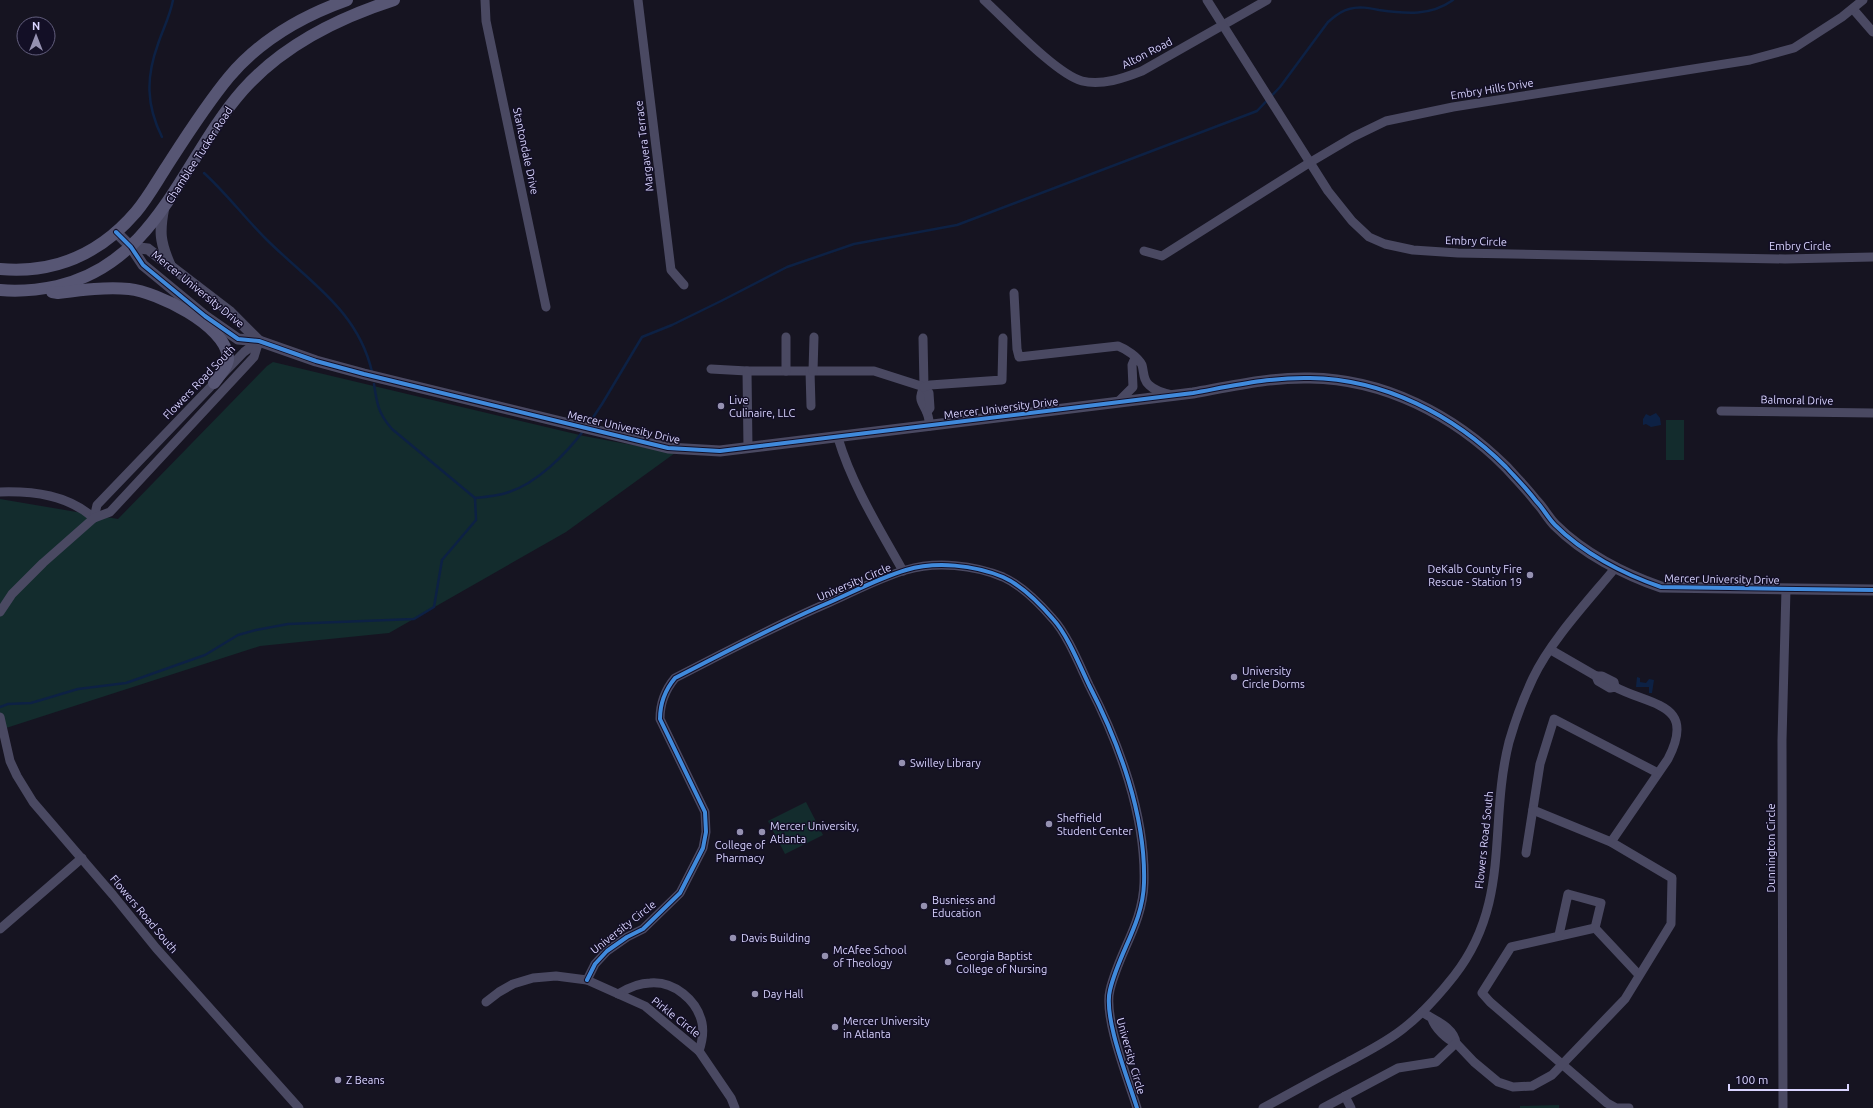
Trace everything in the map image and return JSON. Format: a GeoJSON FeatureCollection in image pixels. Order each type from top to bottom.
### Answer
{"type":"FeatureCollection","features":[{"type":"Feature","properties":{"kind":"main road","name":"Chamblee Tucker Road"},"geometry":{"type":"LineString","coordinates":[[0,269],[18,270],[44,268],[75,259],[103,244],[137,211],[199,117],[230,76],[256,51],[290,26],[325,8],[347,0]]}},
{"type":"Feature","properties":{"kind":"main road","name":"Chamblee Tucker Road"},"geometry":{"type":"LineString","coordinates":[[0,290],[39,290],[70,283],[99,270],[131,247],[164,208],[223,116],[243,90],[263,69],[283,53],[319,31],[368,9],[394,0]]}},
{"type":"Feature","properties":{"kind":"main road"},"geometry":{"type":"LineString","coordinates":[[39,290],[58,293],[104,288],[130,289],[166,300],[187,311],[223,340],[228,356],[228,362],[214,383]]}},
{"type":"Feature","properties":{"kind":"street","name":"Stantondale Drive"},"geometry":{"type":"LineString","coordinates":[[485,0],[486,21],[546,307]]}},
{"type":"Feature","properties":{"kind":"street","name":"Margavera Terrace"},"geometry":{"type":"LineString","coordinates":[[638,0],[671,270],[684,285]]}},
{"type":"Feature","properties":{"kind":"street","name":"Alton Road"},"geometry":{"type":"LineString","coordinates":[[984,0],[1050,61],[1068,74],[1082,81],[1098,82],[1122,79],[1142,71],[1268,0]]}},
{"type":"Feature","properties":{"kind":"street","name":"Embry Circle"},"geometry":{"type":"LineString","coordinates":[[1207,0],[1222,26],[1328,191],[1352,221],[1369,237],[1386,244],[1413,250],[1785,259],[1873,258]]}},
{"type":"Feature","properties":{"kind":"street","name":"Embry Hills Drive"},"geometry":{"type":"LineString","coordinates":[[1144,251],[1162,256],[1309,163],[1353,137],[1379,124],[1412,114],[1750,60],[1794,48],[1853,9],[1863,0]]}},
{"type":"Feature","properties":{"kind":"street"},"geometry":{"type":"LineString","coordinates":[[1853,9],[1873,32]]}},
{"type":"Feature","properties":{"kind":"street"},"geometry":{"type":"LineString","coordinates":[[164,208],[160,227],[161,238],[163,249],[171,267]]}},
{"type":"Feature","properties":{"kind":"street","name":"Mercer University Drive"},"geometry":{"type":"LineString","coordinates":[[116,232],[131,247],[143,265],[216,324],[238,339],[259,341],[316,361],[364,374],[668,448],[720,451],[838,438],[1172,395],[1266,380],[1309,378],[1342,380],[1378,388],[1414,401],[1479,444],[1505,467],[1536,500],[1554,524],[1568,537],[1638,579],[1661,587],[1873,590]]}},
{"type":"Feature","properties":{"kind":"street","name":"Mercer University Drive"},"geometry":{"type":"LineString","coordinates":[[131,247],[147,249],[229,311],[259,341]]}},
{"type":"Feature","properties":{"kind":"street"},"geometry":{"type":"LineString","coordinates":[[1014,293],[1017,349],[1019,357],[1118,346],[1130,350],[1135,358],[1141,363],[1145,379],[1148,384],[1157,391],[1172,395]]}},
{"type":"Feature","properties":{"kind":"street"},"geometry":{"type":"LineString","coordinates":[[786,337],[786,371]]}},
{"type":"Feature","properties":{"kind":"street"},"geometry":{"type":"LineString","coordinates":[[811,406],[814,337]]}},
{"type":"Feature","properties":{"kind":"street"},"geometry":{"type":"LineString","coordinates":[[923,338],[924,387],[920,394],[922,407],[927,412],[930,426]]}},
{"type":"Feature","properties":{"kind":"street"},"geometry":{"type":"LineString","coordinates":[[711,369],[747,371],[874,371],[924,387],[930,385],[1002,380],[1003,338]]}},
{"type":"Feature","properties":{"kind":"street","name":"Flowers Road South"},"geometry":{"type":"LineString","coordinates":[[94,518],[97,505],[244,352],[259,341]]}},
{"type":"Feature","properties":{"kind":"street","name":"Flowers Road South"},"geometry":{"type":"LineString","coordinates":[[0,612],[12,594],[30,576],[94,518],[110,512],[255,356],[259,341]]}},
{"type":"Feature","properties":{"kind":"street"},"geometry":{"type":"LineString","coordinates":[[1118,402],[1134,387],[1132,365],[1135,358]]}},
{"type":"Feature","properties":{"kind":"street"},"geometry":{"type":"LineString","coordinates":[[747,371],[748,448]]}},
{"type":"Feature","properties":{"kind":"street"},"geometry":{"type":"LineString","coordinates":[[1133,380],[1145,379]]}},
{"type":"Feature","properties":{"kind":"street","name":"Balmoral Drive"},"geometry":{"type":"LineString","coordinates":[[1721,411],[1873,413]]}},
{"type":"Feature","properties":{"kind":"street"},"geometry":{"type":"LineString","coordinates":[[838,438],[842,453],[860,494],[903,571]]}},
{"type":"Feature","properties":{"kind":"street"},"geometry":{"type":"LineString","coordinates":[[0,492],[47,495],[66,500],[82,508],[94,518]]}},
{"type":"Feature","properties":{"kind":"street","name":"University Circle"},"geometry":{"type":"LineString","coordinates":[[587,980],[595,964],[607,951],[643,929],[680,893],[704,848],[706,832],[705,812],[660,718],[660,706],[669,686],[676,678],[810,610],[903,571],[931,566],[960,566],[983,571],[1010,581],[1055,620],[1101,708],[1124,764],[1136,814],[1143,854],[1144,884],[1139,917],[1109,991],[1111,1020],[1136,1108]]}},
{"type":"Feature","properties":{"kind":"street","name":"Flowers Road South"},"geometry":{"type":"LineString","coordinates":[[1263,1108],[1376,1046],[1403,1029],[1422,1012],[1455,975],[1471,950],[1482,928],[1494,882],[1501,795],[1510,741],[1534,677],[1568,625],[1616,567]]}},
{"type":"Feature","properties":{"kind":"street","name":"Dunnington Circle"},"geometry":{"type":"LineString","coordinates":[[1783,1108],[1782,740],[1786,589]]}},
{"type":"Feature","properties":{"kind":"street"},"geometry":{"type":"LineString","coordinates":[[1551,650],[1596,676],[1602,676],[1614,682],[1615,687],[1627,694],[1668,709],[1673,716],[1676,725],[1673,749],[1611,842]]}},
{"type":"Feature","properties":{"kind":"street","name":"Flowers Road South"},"geometry":{"type":"LineString","coordinates":[[0,717],[8,753],[16,776],[33,802],[82,858],[156,948],[299,1108]]}},
{"type":"Feature","properties":{"kind":"street"},"geometry":{"type":"LineString","coordinates":[[1526,853],[1540,764],[1554,718],[1658,773]]}},
{"type":"Feature","properties":{"kind":"street"},"geometry":{"type":"LineString","coordinates":[[1422,1012],[1432,1022],[1432,1030],[1498,1082],[1513,1087],[1532,1086],[1552,1075],[1625,999],[1671,924],[1672,878],[1611,842],[1533,810]]}},
{"type":"Feature","properties":{"kind":"street"},"geometry":{"type":"LineString","coordinates":[[0,929],[82,858]]}},
{"type":"Feature","properties":{"kind":"street"},"geometry":{"type":"LineString","coordinates":[[1559,934],[1568,894],[1601,903],[1595,928]]}},
{"type":"Feature","properties":{"kind":"street"},"geometry":{"type":"LineString","coordinates":[[1595,928],[1639,975]]}},
{"type":"Feature","properties":{"kind":"street"},"geometry":{"type":"LineString","coordinates":[[1595,928],[1559,934],[1510,947],[1482,993],[1490,1002],[1607,1106],[1629,1108]]}},
{"type":"Feature","properties":{"kind":"street","name":"Pirkle Circle"},"geometry":{"type":"LineString","coordinates":[[486,1002],[513,984],[533,978],[556,976],[587,980],[645,1006],[699,1051],[732,1098],[735,1108]]}},
{"type":"Feature","properties":{"kind":"street"},"geometry":{"type":"LineString","coordinates":[[618,994],[636,985],[651,982],[666,985],[679,990],[695,1005],[702,1023],[703,1038],[699,1051]]}},
{"type":"Feature","properties":{"kind":"street"},"geometry":{"type":"LineString","coordinates":[[1323,1108],[1398,1068],[1436,1062],[1453,1046]]}},
{"type":"Feature","properties":{"kind":"street"},"geometry":{"type":"LineString","coordinates":[[1346,1096],[1351,1108]]}},
{"type":"Feature","properties":{"kind":"green space"},"geometry":{"type":"Polygon","coordinates":[[[273,362],[584,436],[675,453],[566,532],[389,633],[260,646],[3,729],[0,732],[0,499],[118,519],[267,366],[273,362]]]}},
{"type":"Feature","properties":{"kind":"green space"},"geometry":{"type":"Polygon","coordinates":[[[1666,420],[1684,420],[1684,460],[1666,460],[1666,420]]]}},
{"type":"Feature","properties":{"kind":"green space"},"geometry":{"type":"Polygon","coordinates":[[[806,802],[823,835],[785,854],[768,821],[806,802]]]}},
{"type":"Feature","properties":{"kind":"green space"},"geometry":{"type":"Polygon","coordinates":[[[1559,1105],[1559,1108],[1520,1108],[1520,1106],[1559,1105]]]}},
{"type":"Feature","properties":{"kind":"water"},"geometry":{"type":"Polygon","coordinates":[[[1656,413],[1660,418],[1661,425],[1651,427],[1646,424],[1643,425],[1643,419],[1646,414],[1650,416],[1656,413]]]}},
{"type":"Feature","properties":{"kind":"water"},"geometry":{"type":"Polygon","coordinates":[[[1637,677],[1640,678],[1640,682],[1646,683],[1649,679],[1654,680],[1652,693],[1649,693],[1649,687],[1636,687],[1637,677]]]}},
{"type":"Feature","properties":{"kind":"waterway"},"geometry":{"type":"LineString","coordinates":[[162,137],[153,114],[150,79],[154,56],[173,0]]}},
{"type":"Feature","properties":{"kind":"waterway"},"geometry":{"type":"LineString","coordinates":[[588,425],[642,337],[672,325],[787,267],[854,244],[957,225],[1257,111],[1280,87],[1328,22],[1343,11],[1360,7],[1408,13],[1436,9],[1453,0]]}},
{"type":"Feature","properties":{"kind":"waterway"},"geometry":{"type":"LineString","coordinates":[[204,173],[266,239],[330,298],[355,331],[365,350],[372,372]]}},
{"type":"Feature","properties":{"kind":"waterway"},"geometry":{"type":"LineString","coordinates":[[0,707],[8,704],[31,703],[78,689],[126,683],[205,655],[238,635],[256,630],[288,624],[414,619],[434,607],[442,560],[476,520],[475,498],[392,429],[381,413],[374,384]]}},
{"type":"Feature","properties":{"kind":"waterway"},"geometry":{"type":"LineString","coordinates":[[475,498],[505,493],[520,488],[530,482],[560,458],[584,430]]}},
{"type":"Feature","properties":{"kind":"cycle path"},"geometry":{"type":"LineString","coordinates":[[116,232],[131,247],[143,265],[205,316],[238,339],[259,341],[316,361],[364,374],[668,448],[720,451],[1193,393],[1266,380],[1295,378],[1338,380],[1365,385],[1416,403],[1441,416],[1464,431],[1486,448],[1506,467],[1529,492],[1552,522],[1578,545],[1604,562],[1647,582],[1661,587],[1873,590]]}},
{"type":"Feature","properties":{"kind":"cycle path"},"geometry":{"type":"LineString","coordinates":[[587,980],[595,964],[607,951],[627,937],[643,929],[680,893],[703,848],[706,832],[705,812],[660,719],[664,697],[668,687],[675,678],[789,620],[896,573],[918,567],[942,565],[967,567],[980,570],[1010,580],[1036,601],[1058,625],[1073,650],[1111,731],[1128,781],[1140,832],[1143,858],[1143,898],[1140,911],[1114,976],[1110,990],[1109,1002],[1113,1032],[1137,1108]]}},
{"type":"Feature","properties":{"kind":"place","name":"Live Culinaire, LLC"},"geometry":{"type":"Point","coordinates":[721,406]}},
{"type":"Feature","properties":{"kind":"place","name":"DeKalb County Fire Rescue - Station 19"},"geometry":{"type":"Point","coordinates":[1530,575]}},
{"type":"Feature","properties":{"kind":"place","name":"University Circle Dorms"},"geometry":{"type":"Point","coordinates":[1234,677]}},
{"type":"Feature","properties":{"kind":"place","name":"Swilley Library"},"geometry":{"type":"Point","coordinates":[902,763]}},
{"type":"Feature","properties":{"kind":"place","name":"Sheffield Student Center"},"geometry":{"type":"Point","coordinates":[1049,824]}},
{"type":"Feature","properties":{"kind":"place","name":"College of Pharmacy"},"geometry":{"type":"Point","coordinates":[740,832]}},
{"type":"Feature","properties":{"kind":"place","name":"Mercer University, Atlanta"},"geometry":{"type":"Point","coordinates":[762,832]}},
{"type":"Feature","properties":{"kind":"place","name":"Busniess and Education"},"geometry":{"type":"Point","coordinates":[924,906]}},
{"type":"Feature","properties":{"kind":"place","name":"Davis Building"},"geometry":{"type":"Point","coordinates":[733,938]}},
{"type":"Feature","properties":{"kind":"place","name":"McAfee School of Theology"},"geometry":{"type":"Point","coordinates":[825,956]}},
{"type":"Feature","properties":{"kind":"place","name":"Georgia Baptist College of Nursing"},"geometry":{"type":"Point","coordinates":[948,962]}},
{"type":"Feature","properties":{"kind":"place","name":"Day Hall"},"geometry":{"type":"Point","coordinates":[755,994]}},
{"type":"Feature","properties":{"kind":"place","name":"Mercer University in Atlanta"},"geometry":{"type":"Point","coordinates":[835,1027]}},
{"type":"Feature","properties":{"kind":"place","name":"Z Beans"},"geometry":{"type":"Point","coordinates":[338,1080]}}]}
